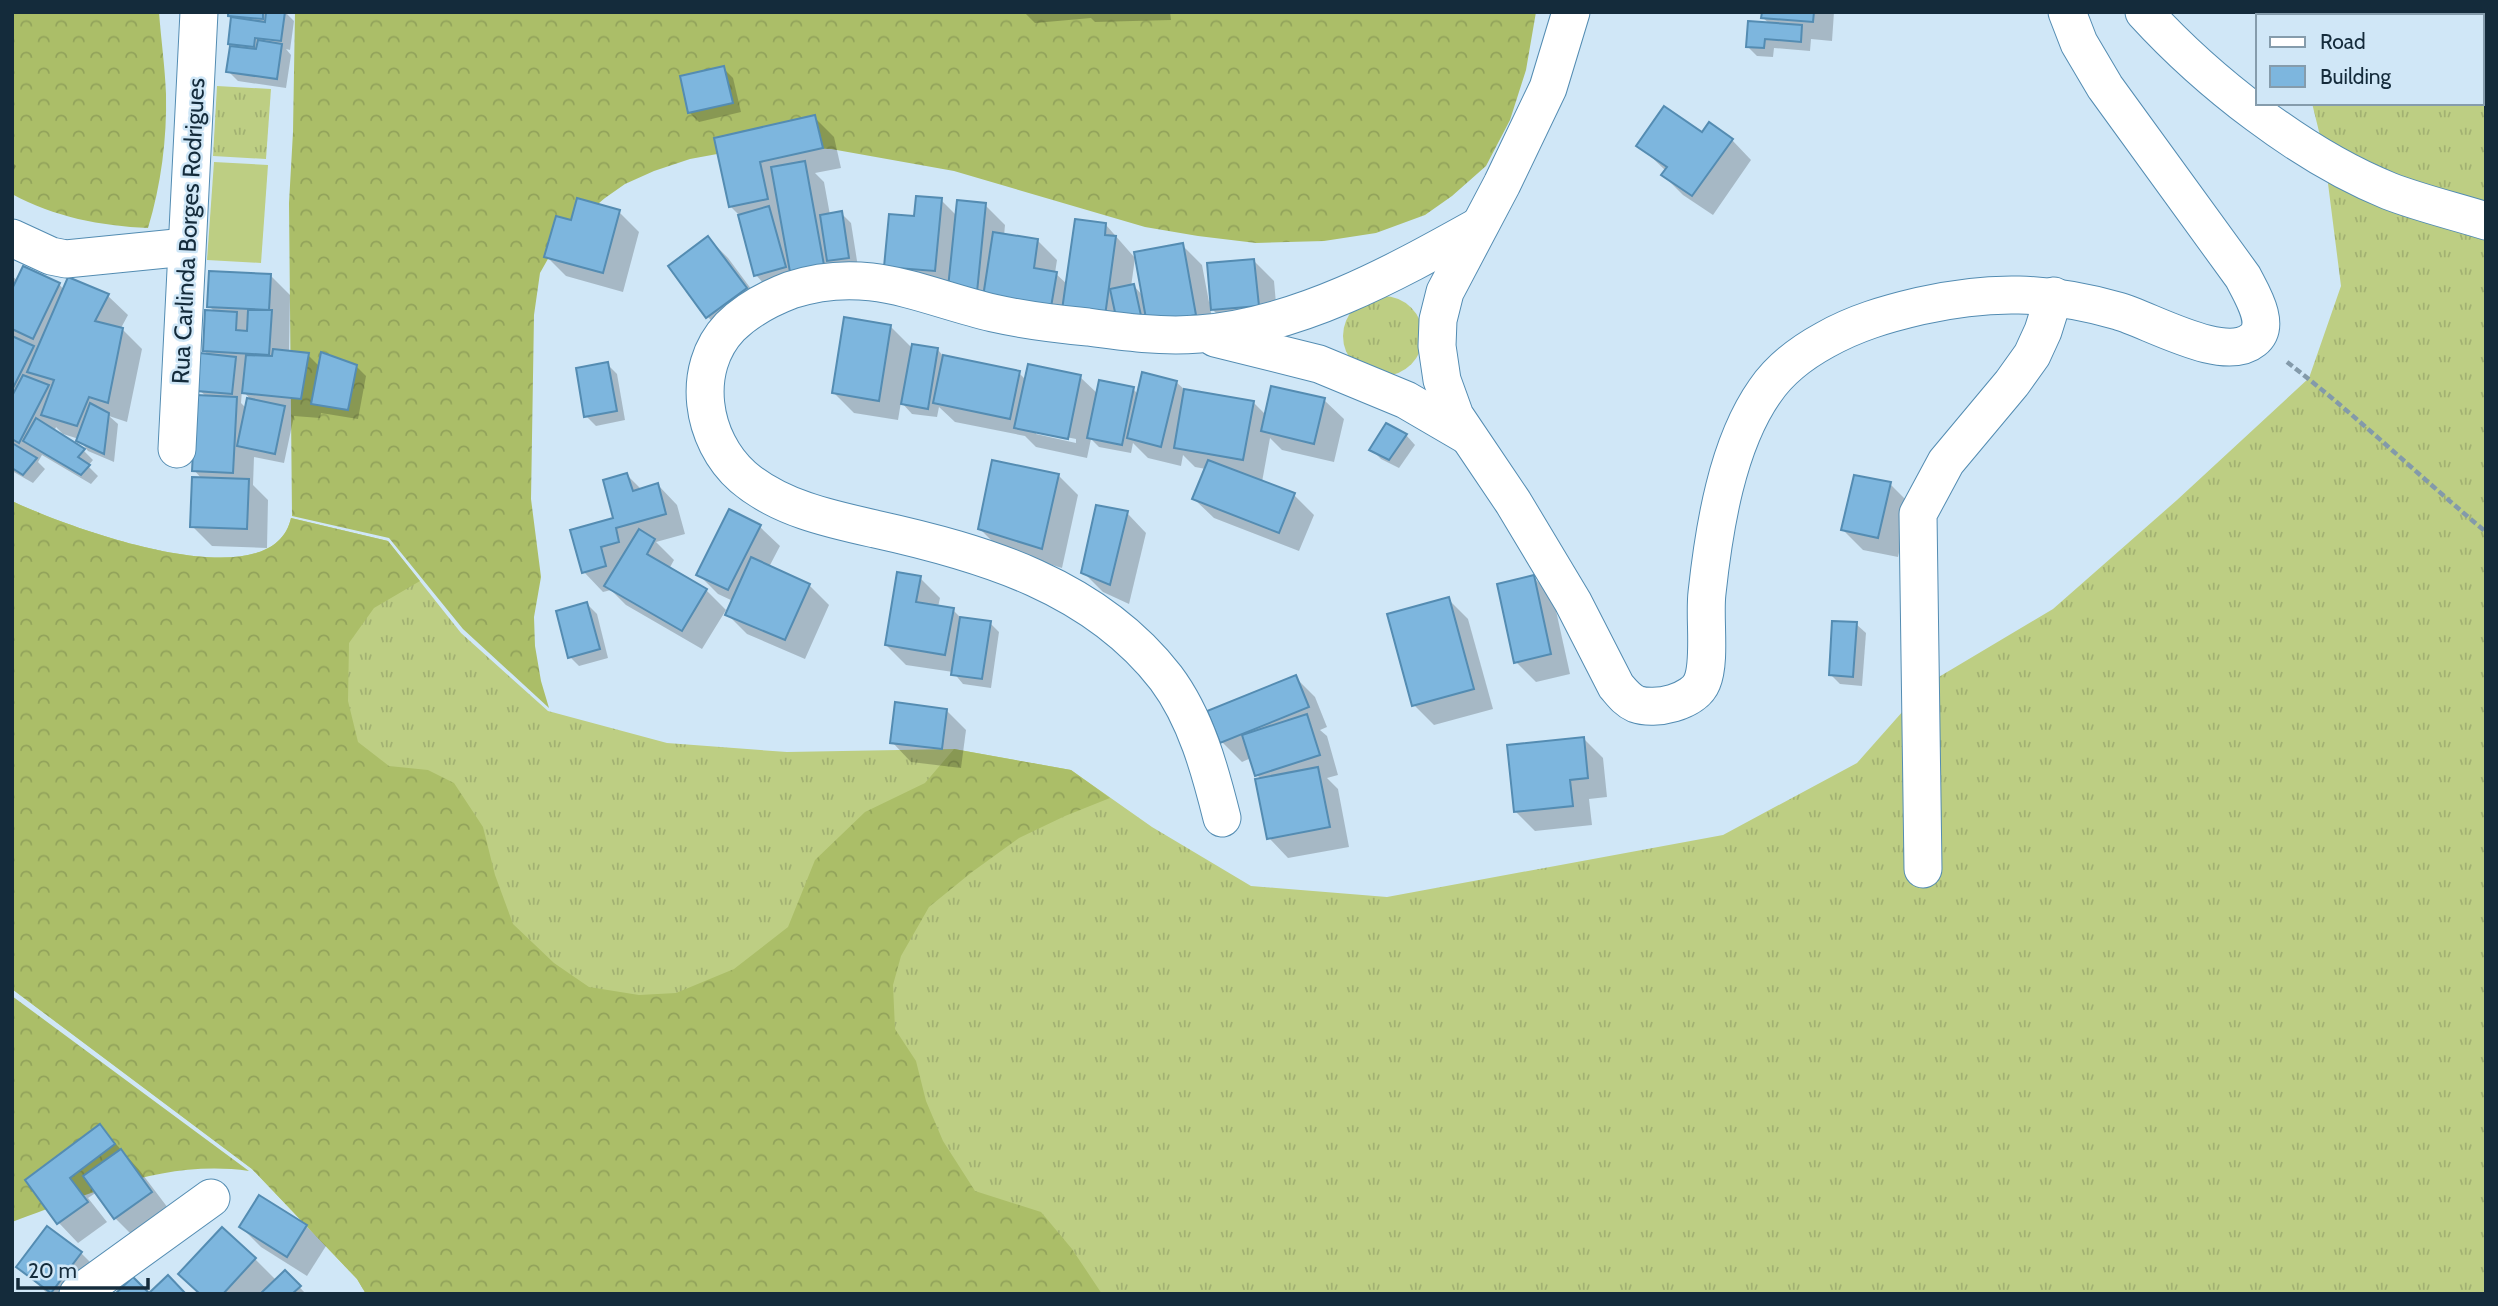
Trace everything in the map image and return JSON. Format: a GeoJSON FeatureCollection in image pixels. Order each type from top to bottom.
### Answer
{"type":"FeatureCollection","features":[{"type":"Feature","properties":{"kind":"street","name":"Rua Carlinda Borges Rodrigues"},"geometry":{"type":"LineString","coordinates":[[177,449],[171,248],[199,12]]}},
{"type":"Feature","properties":{"kind":"street"},"geometry":{"type":"LineString","coordinates":[[1572,12],[1548,88],[1445,292],[1438,320],[1439,365],[1448,398],[1472,443],[1513,502],[1573,602],[1616,686],[1626,698],[1645,706],[1678,701],[1697,691],[1704,676],[1707,593],[1715,535],[1733,460],[1766,389],[1815,345],[1873,318],[1950,299],[1989,294],[2054,296],[2120,311],[2204,344],[2238,346],[2256,338],[2260,330],[2260,319],[2243,277],[2192,203],[2116,103],[2079,43],[2067,12]]}},
{"type":"Feature","properties":{"kind":"street"},"geometry":{"type":"LineString","coordinates":[[2144,12],[2230,93],[2342,170],[2390,191],[2486,221]]}},
{"type":"Feature","properties":{"kind":"street"},"geometry":{"type":"LineString","coordinates":[[1222,818],[1210,771],[1191,721],[1167,679],[1110,621],[1057,588],[998,562],[836,520],[776,499],[734,468],[715,438],[704,402],[712,356],[729,328],[743,316],[772,299],[790,291],[850,280],[888,283],[993,313],[1046,322],[1154,335],[1200,334],[1255,324],[1299,312],[1378,279],[1479,226]]}},
{"type":"Feature","properties":{"kind":"street"},"geometry":{"type":"LineString","coordinates":[[12,238],[51,256],[66,259],[171,248]]}},
{"type":"Feature","properties":{"kind":"street"},"geometry":{"type":"LineString","coordinates":[[1923,869],[1919,514],[1946,462],[2032,355],[2054,296]]}},
{"type":"Feature","properties":{"kind":"street"},"geometry":{"type":"LineString","coordinates":[[1200,334],[1319,364],[1406,401],[1472,443]]}},
{"type":"Feature","properties":{"kind":"street"},"geometry":{"type":"LineString","coordinates":[[78,1294],[211,1198]]}},
{"type":"Feature","properties":{"kind":"path"},"geometry":{"type":"LineString","coordinates":[[2256,338],[2337,400],[2390,450],[2486,532]]}},
{"type":"Feature","properties":{"kind":"green space"},"geometry":{"type":"Polygon","coordinates":[[[12,12],[159,12],[166,111],[160,179],[148,228],[78,219],[44,209],[12,194],[12,12]]]}},
{"type":"Feature","properties":{"kind":"green space"},"geometry":{"type":"Polygon","coordinates":[[[295,12],[1536,12],[1526,70],[1510,120],[1486,166],[1425,215],[1376,233],[1324,241],[1256,243],[1198,236],[1145,227],[954,171],[831,149],[784,147],[739,150],[690,159],[625,184],[605,198],[562,234],[540,273],[534,315],[531,499],[541,577],[534,617],[535,646],[549,708],[463,629],[389,538],[292,516],[289,203],[295,12]]]}},
{"type":"Feature","properties":{"kind":"green space"},"geometry":{"type":"Polygon","coordinates":[[[2486,12],[2486,1294],[366,1294],[357,1279],[252,1169],[12,989],[12,501],[117,540],[163,551],[208,557],[246,555],[276,543],[291,518],[388,541],[461,633],[548,711],[667,743],[787,752],[954,749],[1071,770],[1152,827],[1251,886],[1387,897],[1723,835],[1857,763],[1927,684],[2053,609],[2177,500],[2309,378],[2341,286],[2324,152],[2312,105],[2484,105],[2484,14],[2290,14],[2486,12]]]}},
{"type":"Feature","properties":{"kind":"green space"},"geometry":{"type":"Polygon","coordinates":[[[217,86],[271,89],[266,159],[213,156],[217,86]]]}},
{"type":"Feature","properties":{"kind":"green space"},"geometry":{"type":"Polygon","coordinates":[[[214,162],[268,165],[261,263],[207,260],[214,162]]]}},
{"type":"Feature","properties":{"kind":"green space"},"geometry":{"type":"Polygon","coordinates":[[[1383,296],[1398,299],[1411,308],[1420,321],[1423,336],[1420,351],[1411,364],[1398,373],[1383,376],[1368,373],[1355,364],[1346,351],[1343,336],[1346,321],[1355,308],[1368,299],[1383,296]]]}},
{"type":"Feature","properties":{"kind":"green space"},"geometry":{"type":"Polygon","coordinates":[[[12,501],[117,540],[163,551],[208,557],[246,555],[276,543],[291,518],[388,541],[420,581],[374,608],[349,643],[348,701],[358,742],[389,766],[428,770],[454,783],[483,827],[495,875],[513,924],[554,963],[589,987],[639,995],[676,993],[734,969],[788,927],[815,860],[865,812],[925,783],[954,749],[1071,770],[1110,798],[1019,838],[929,907],[901,956],[893,985],[895,1029],[916,1061],[926,1101],[943,1141],[975,1191],[1041,1212],[1072,1249],[1102,1294],[366,1294],[357,1279],[252,1169],[12,989],[12,501]]]}},
{"type":"Feature","properties":{"kind":"green space"},"geometry":{"type":"Polygon","coordinates":[[[12,996],[249,1171],[187,1170],[157,1174],[99,1190],[12,1222],[12,996]]]}},
{"type":"Feature","properties":{"kind":"building"},"geometry":{"type":"Polygon","coordinates":[[[228,12],[263,12],[263,19],[228,16],[228,12]]]}},
{"type":"Feature","properties":{"kind":"building"},"geometry":{"type":"Polygon","coordinates":[[[266,12],[285,12],[281,41],[255,38],[254,47],[228,44],[231,17],[265,22],[266,12]]]}},
{"type":"Feature","properties":{"kind":"building"},"geometry":{"type":"Polygon","coordinates":[[[1762,12],[1814,12],[1813,22],[1761,18],[1762,12]]]}},
{"type":"Feature","properties":{"kind":"building"},"geometry":{"type":"Polygon","coordinates":[[[1748,21],[1802,25],[1801,42],[1765,39],[1764,48],[1746,47],[1748,21]]]}},
{"type":"Feature","properties":{"kind":"building"},"geometry":{"type":"Polygon","coordinates":[[[258,40],[282,44],[277,79],[226,72],[230,46],[256,49],[258,40]]]}},
{"type":"Feature","properties":{"kind":"building"},"geometry":{"type":"Polygon","coordinates":[[[724,66],[733,103],[688,113],[680,76],[724,66]]]}},
{"type":"Feature","properties":{"kind":"building"},"geometry":{"type":"Polygon","coordinates":[[[1664,106],[1702,132],[1709,122],[1733,139],[1692,196],[1661,175],[1667,167],[1636,146],[1664,106]]]}},
{"type":"Feature","properties":{"kind":"building"},"geometry":{"type":"Polygon","coordinates":[[[815,115],[823,148],[760,162],[768,199],[729,207],[714,138],[815,115]]]}},
{"type":"Feature","properties":{"kind":"building"},"geometry":{"type":"Polygon","coordinates":[[[805,161],[824,265],[790,272],[771,167],[805,161]]]}},
{"type":"Feature","properties":{"kind":"building"},"geometry":{"type":"Polygon","coordinates":[[[916,196],[942,198],[935,271],[884,267],[889,214],[914,216],[916,196]]]}},
{"type":"Feature","properties":{"kind":"building"},"geometry":{"type":"Polygon","coordinates":[[[577,198],[620,210],[603,273],[544,257],[556,216],[571,220],[577,198]]]}},
{"type":"Feature","properties":{"kind":"building"},"geometry":{"type":"Polygon","coordinates":[[[957,200],[986,203],[977,292],[948,288],[957,200]]]}},
{"type":"Feature","properties":{"kind":"building"},"geometry":{"type":"Polygon","coordinates":[[[769,206],[786,267],[754,276],[738,215],[769,206]]]}},
{"type":"Feature","properties":{"kind":"building"},"geometry":{"type":"Polygon","coordinates":[[[842,211],[849,258],[827,261],[820,215],[842,211]]]}},
{"type":"Feature","properties":{"kind":"building"},"geometry":{"type":"Polygon","coordinates":[[[1075,219],[1106,223],[1105,235],[1116,236],[1105,316],[1062,310],[1075,219]]]}},
{"type":"Feature","properties":{"kind":"building"},"geometry":{"type":"Polygon","coordinates":[[[993,232],[1038,239],[1034,268],[1057,272],[1051,307],[983,297],[993,232]]]}},
{"type":"Feature","properties":{"kind":"building"},"geometry":{"type":"Polygon","coordinates":[[[708,236],[747,288],[706,318],[668,266],[708,236]]]}},
{"type":"Feature","properties":{"kind":"building"},"geometry":{"type":"Polygon","coordinates":[[[1183,243],[1196,315],[1147,324],[1134,252],[1183,243]]]}},
{"type":"Feature","properties":{"kind":"building"},"geometry":{"type":"Polygon","coordinates":[[[1254,259],[1259,306],[1211,310],[1207,263],[1254,259]]]}},
{"type":"Feature","properties":{"kind":"building"},"geometry":{"type":"Polygon","coordinates":[[[23,266],[60,283],[33,339],[12,329],[12,289],[23,266]]]}},
{"type":"Feature","properties":{"kind":"building"},"geometry":{"type":"Polygon","coordinates":[[[209,271],[271,274],[269,310],[207,307],[209,271]]]}},
{"type":"Feature","properties":{"kind":"building"},"geometry":{"type":"Polygon","coordinates":[[[68,277],[109,294],[95,321],[123,328],[108,403],[89,397],[77,426],[41,415],[54,380],[27,372],[68,277]]]}},
{"type":"Feature","properties":{"kind":"building"},"geometry":{"type":"Polygon","coordinates":[[[1134,284],[1142,320],[1118,326],[1110,289],[1134,284]]]}},
{"type":"Feature","properties":{"kind":"building"},"geometry":{"type":"Polygon","coordinates":[[[205,310],[237,312],[236,330],[247,331],[248,310],[272,310],[269,355],[203,351],[205,310]]]}},
{"type":"Feature","properties":{"kind":"building"},"geometry":{"type":"Polygon","coordinates":[[[844,317],[891,325],[879,401],[832,393],[844,317]]]}},
{"type":"Feature","properties":{"kind":"building"},"geometry":{"type":"Polygon","coordinates":[[[12,336],[34,346],[12,390],[12,336]]]}},
{"type":"Feature","properties":{"kind":"building"},"geometry":{"type":"Polygon","coordinates":[[[912,344],[938,348],[928,409],[901,404],[912,344]]]}},
{"type":"Feature","properties":{"kind":"building"},"geometry":{"type":"Polygon","coordinates":[[[273,349],[309,353],[301,399],[242,393],[246,355],[272,356],[273,349]]]}},
{"type":"Feature","properties":{"kind":"building"},"geometry":{"type":"Polygon","coordinates":[[[321,352],[357,365],[348,410],[311,404],[321,352]]]}},
{"type":"Feature","properties":{"kind":"building"},"geometry":{"type":"Polygon","coordinates":[[[200,353],[236,357],[232,394],[197,391],[200,353]]]}},
{"type":"Feature","properties":{"kind":"building"},"geometry":{"type":"Polygon","coordinates":[[[943,355],[1020,371],[1010,419],[933,403],[943,355]]]}},
{"type":"Feature","properties":{"kind":"building"},"geometry":{"type":"Polygon","coordinates":[[[608,362],[617,411],[584,417],[576,368],[608,362]]]}},
{"type":"Feature","properties":{"kind":"building"},"geometry":{"type":"Polygon","coordinates":[[[1028,364],[1081,375],[1068,439],[1014,428],[1028,364]]]}},
{"type":"Feature","properties":{"kind":"building"},"geometry":{"type":"Polygon","coordinates":[[[1142,372],[1177,381],[1161,447],[1127,438],[1142,372]]]}},
{"type":"Feature","properties":{"kind":"building"},"geometry":{"type":"Polygon","coordinates":[[[23,375],[49,385],[19,443],[12,439],[12,396],[23,375]]]}},
{"type":"Feature","properties":{"kind":"building"},"geometry":{"type":"Polygon","coordinates":[[[1099,380],[1134,387],[1122,445],[1087,438],[1099,380]]]}},
{"type":"Feature","properties":{"kind":"building"},"geometry":{"type":"Polygon","coordinates":[[[1271,386],[1325,398],[1314,444],[1261,431],[1271,386]]]}},
{"type":"Feature","properties":{"kind":"building"},"geometry":{"type":"Polygon","coordinates":[[[1184,389],[1254,401],[1243,460],[1174,448],[1184,389]]]}},
{"type":"Feature","properties":{"kind":"building"},"geometry":{"type":"Polygon","coordinates":[[[196,395],[237,397],[233,473],[192,471],[196,395]]]}},
{"type":"Feature","properties":{"kind":"building"},"geometry":{"type":"Polygon","coordinates":[[[247,398],[285,406],[275,454],[237,446],[247,398]]]}},
{"type":"Feature","properties":{"kind":"building"},"geometry":{"type":"Polygon","coordinates":[[[90,403],[109,413],[104,454],[76,441],[90,403]]]}},
{"type":"Feature","properties":{"kind":"building"},"geometry":{"type":"Polygon","coordinates":[[[36,418],[85,449],[78,457],[90,465],[81,475],[23,441],[36,418]]]}},
{"type":"Feature","properties":{"kind":"building"},"geometry":{"type":"Polygon","coordinates":[[[1386,423],[1407,434],[1389,460],[1369,450],[1386,423]]]}},
{"type":"Feature","properties":{"kind":"building"},"geometry":{"type":"Polygon","coordinates":[[[12,443],[37,458],[23,475],[12,468],[12,443]]]}},
{"type":"Feature","properties":{"kind":"building"},"geometry":{"type":"Polygon","coordinates":[[[992,460],[1059,474],[1042,549],[978,529],[992,460]]]}},
{"type":"Feature","properties":{"kind":"building"},"geometry":{"type":"Polygon","coordinates":[[[1208,460],[1295,493],[1279,533],[1192,499],[1208,460]]]}},
{"type":"Feature","properties":{"kind":"building"},"geometry":{"type":"Polygon","coordinates":[[[627,473],[633,491],[658,483],[666,514],[616,528],[619,542],[601,547],[606,566],[582,573],[570,530],[613,518],[603,480],[627,473]]]}},
{"type":"Feature","properties":{"kind":"building"},"geometry":{"type":"Polygon","coordinates":[[[1854,475],[1891,482],[1878,538],[1841,530],[1854,475]]]}},
{"type":"Feature","properties":{"kind":"building"},"geometry":{"type":"Polygon","coordinates":[[[192,477],[249,479],[247,529],[190,527],[192,477]]]}},
{"type":"Feature","properties":{"kind":"building"},"geometry":{"type":"Polygon","coordinates":[[[1096,505],[1128,511],[1110,585],[1081,573],[1096,505]]]}},
{"type":"Feature","properties":{"kind":"building"},"geometry":{"type":"Polygon","coordinates":[[[729,509],[761,525],[728,590],[696,575],[729,509]]]}},
{"type":"Feature","properties":{"kind":"building"},"geometry":{"type":"Polygon","coordinates":[[[639,529],[655,539],[647,554],[707,589],[682,631],[604,586],[639,529]]]}},
{"type":"Feature","properties":{"kind":"building"},"geometry":{"type":"Polygon","coordinates":[[[751,557],[810,584],[785,640],[725,615],[751,557]]]}},
{"type":"Feature","properties":{"kind":"building"},"geometry":{"type":"Polygon","coordinates":[[[897,572],[921,576],[916,602],[954,608],[945,655],[885,645],[897,572]]]}},
{"type":"Feature","properties":{"kind":"building"},"geometry":{"type":"Polygon","coordinates":[[[1534,575],[1551,654],[1514,663],[1497,584],[1534,575]]]}},
{"type":"Feature","properties":{"kind":"building"},"geometry":{"type":"Polygon","coordinates":[[[1449,597],[1474,689],[1412,706],[1387,614],[1449,597]]]}},
{"type":"Feature","properties":{"kind":"building"},"geometry":{"type":"Polygon","coordinates":[[[587,602],[600,649],[568,658],[556,611],[587,602]]]}},
{"type":"Feature","properties":{"kind":"building"},"geometry":{"type":"Polygon","coordinates":[[[960,617],[991,621],[982,679],[951,675],[960,617]]]}},
{"type":"Feature","properties":{"kind":"building"},"geometry":{"type":"Polygon","coordinates":[[[1832,621],[1857,622],[1853,677],[1829,675],[1832,621]]]}},
{"type":"Feature","properties":{"kind":"building"},"geometry":{"type":"Polygon","coordinates":[[[1296,675],[1309,707],[1220,743],[1207,711],[1296,675]]]}},
{"type":"Feature","properties":{"kind":"building"},"geometry":{"type":"Polygon","coordinates":[[[895,702],[947,709],[942,749],[890,743],[895,702]]]}},
{"type":"Feature","properties":{"kind":"building"},"geometry":{"type":"Polygon","coordinates":[[[1307,714],[1320,755],[1255,776],[1242,735],[1307,714]]]}},
{"type":"Feature","properties":{"kind":"building"},"geometry":{"type":"Polygon","coordinates":[[[1584,737],[1588,778],[1570,780],[1573,806],[1514,812],[1507,745],[1584,737]]]}},
{"type":"Feature","properties":{"kind":"building"},"geometry":{"type":"Polygon","coordinates":[[[1318,767],[1330,827],[1267,839],[1255,779],[1318,767]]]}},
{"type":"Feature","properties":{"kind":"building"},"geometry":{"type":"Polygon","coordinates":[[[100,1124],[115,1144],[70,1178],[88,1202],[57,1224],[25,1180],[100,1124]]]}},
{"type":"Feature","properties":{"kind":"building"},"geometry":{"type":"Polygon","coordinates":[[[121,1149],[152,1192],[114,1219],[83,1176],[121,1149]]]}},
{"type":"Feature","properties":{"kind":"building"},"geometry":{"type":"Polygon","coordinates":[[[259,1195],[307,1225],[287,1257],[239,1227],[259,1195]]]}},
{"type":"Feature","properties":{"kind":"building"},"geometry":{"type":"Polygon","coordinates":[[[47,1226],[82,1252],[51,1293],[16,1267],[47,1226]]]}},
{"type":"Feature","properties":{"kind":"building"},"geometry":{"type":"Polygon","coordinates":[[[222,1227],[256,1258],[223,1294],[200,1294],[178,1274],[222,1227]]]}},
{"type":"Feature","properties":{"kind":"building"},"geometry":{"type":"Polygon","coordinates":[[[285,1270],[301,1286],[292,1294],[260,1294],[285,1270]]]}},
{"type":"Feature","properties":{"kind":"building"},"geometry":{"type":"Polygon","coordinates":[[[168,1275],[186,1294],[115,1294],[133,1277],[149,1293],[168,1275]]]}}]}
